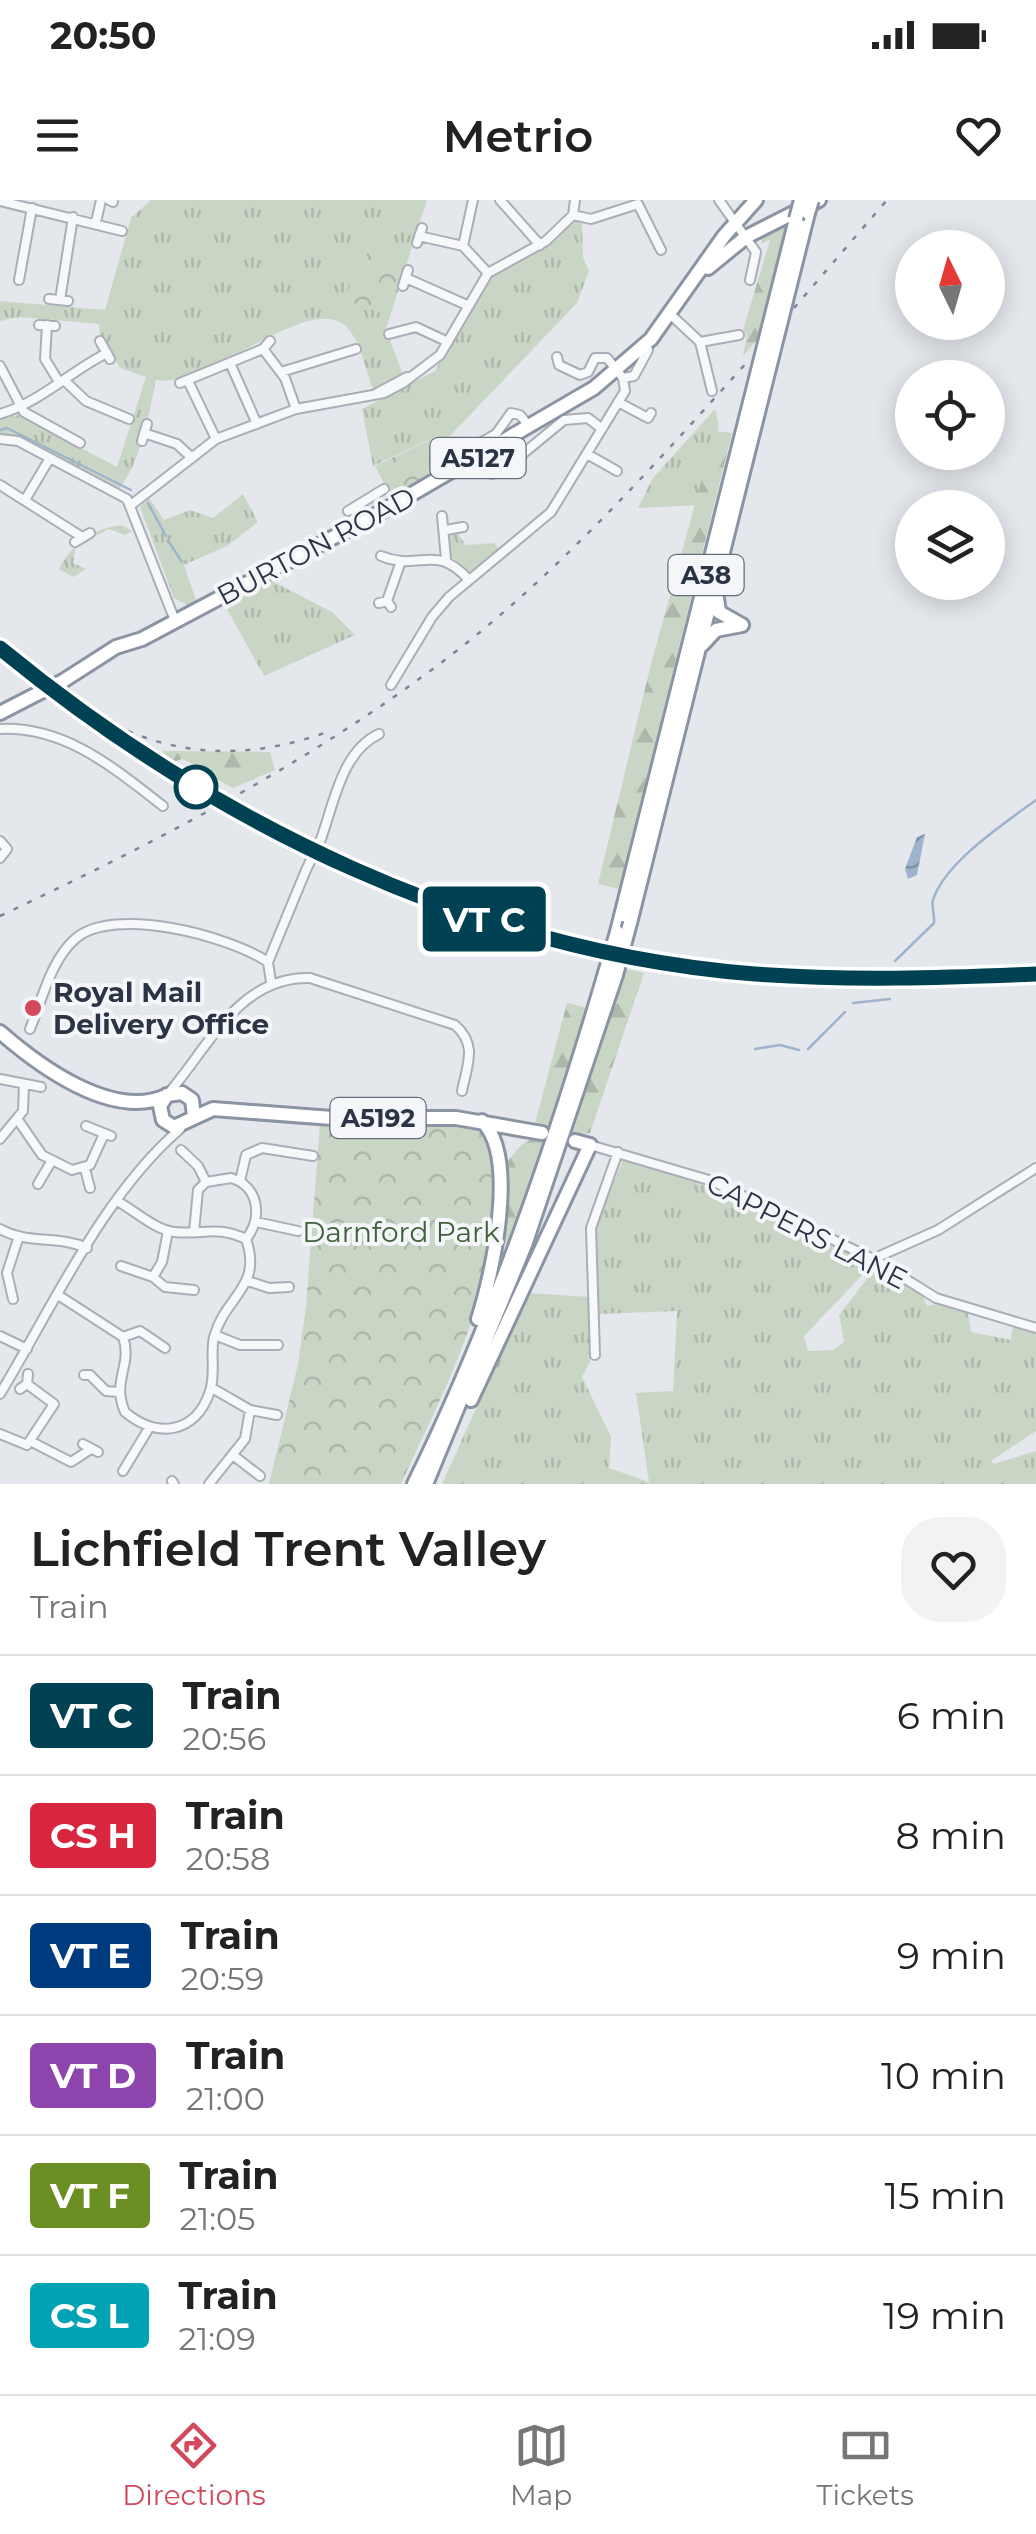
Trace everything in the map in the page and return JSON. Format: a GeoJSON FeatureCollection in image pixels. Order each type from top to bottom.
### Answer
{"type":"FeatureCollection","features":[{"type":"Feature","properties":{"kind":"highway","name":"A5127"},"geometry":{"type":"LineString","coordinates":[[702,272],[741,230],[756,200]]}},
{"type":"Feature","properties":{"kind":"highway","name":"A5127"},"geometry":{"type":"LineString","coordinates":[[702,272],[712,254],[741,230],[807,206]]}},
{"type":"Feature","properties":{"kind":"highway","name":"A38"},"geometry":{"type":"LineString","coordinates":[[414,1484],[443,1421],[549,1150],[630,923],[807,206]]}},
{"type":"Feature","properties":{"kind":"highway","name":"A38"},"geometry":{"type":"LineString","coordinates":[[428,1484],[525,1245],[610,974],[617,932],[807,206]]}},
{"type":"Feature","properties":{"kind":"highway","name":"BURTON ROAD"},"geometry":{"type":"LineString","coordinates":[[0,713],[63,682],[116,646],[142,638],[381,512],[482,444],[530,428],[620,374],[702,272]]}},
{"type":"Feature","properties":{"kind":"highway"},"geometry":{"type":"LineString","coordinates":[[692,670],[710,634],[742,625],[719,612],[716,605],[722,552]]}},
{"type":"Feature","properties":{"kind":"highway"},"geometry":{"type":"LineString","coordinates":[[0,1032],[53,1071],[104,1094],[163,1120],[189,1121],[187,1095],[138,1104],[104,1094]]}},
{"type":"Feature","properties":{"kind":"highway","name":"A5192"},"geometry":{"type":"LineString","coordinates":[[187,1095],[213,1110]]}},
{"type":"Feature","properties":{"kind":"highway"},"geometry":{"type":"LineString","coordinates":[[163,1120],[160,1106],[167,1096]]}},
{"type":"Feature","properties":{"kind":"highway","name":"A5192"},"geometry":{"type":"LineString","coordinates":[[189,1121],[213,1110],[482,1121],[542,1133]]}},
{"type":"Feature","properties":{"kind":"highway"},"geometry":{"type":"LineString","coordinates":[[443,1421],[494,1254],[499,1184],[495,1138],[482,1121]]}},
{"type":"Feature","properties":{"kind":"highway"},"geometry":{"type":"LineString","coordinates":[[495,1138],[506,1126]]}},
{"type":"Feature","properties":{"kind":"highway","name":"CAPPERS LANE"},"geometry":{"type":"LineString","coordinates":[[574,1141],[590,1145]]}},
{"type":"Feature","properties":{"kind":"highway"},"geometry":{"type":"LineString","coordinates":[[428,1484],[590,1145]]}},
{"type":"Feature","properties":{"kind":"street"},"geometry":{"type":"LineString","coordinates":[[46,210],[48,200]]}},
{"type":"Feature","properties":{"kind":"street"},"geometry":{"type":"LineString","coordinates":[[463,246],[472,200]]}},
{"type":"Feature","properties":{"kind":"street"},"geometry":{"type":"LineString","coordinates":[[500,200],[540,245]]}},
{"type":"Feature","properties":{"kind":"street"},"geometry":{"type":"LineString","coordinates":[[131,505],[216,440],[296,409],[376,394],[433,361],[488,272],[540,245],[574,215],[575,200]]}},
{"type":"Feature","properties":{"kind":"street"},"geometry":{"type":"LineString","coordinates":[[719,200],[756,252],[751,275],[742,268]]}},
{"type":"Feature","properties":{"kind":"street"},"geometry":{"type":"LineString","coordinates":[[0,201],[122,231]]}},
{"type":"Feature","properties":{"kind":"street"},"geometry":{"type":"LineString","coordinates":[[96,222],[108,201]]}},
{"type":"Feature","properties":{"kind":"street"},"geometry":{"type":"LineString","coordinates":[[574,215],[590,219],[638,204],[659,246],[647,246]]}},
{"type":"Feature","properties":{"kind":"street"},"geometry":{"type":"LineString","coordinates":[[30,276],[19,277],[32,208]]}},
{"type":"Feature","properties":{"kind":"street"},"geometry":{"type":"LineString","coordinates":[[49,299],[64,301],[73,216]]}},
{"type":"Feature","properties":{"kind":"street"},"geometry":{"type":"LineString","coordinates":[[419,235],[463,246],[488,272]]}},
{"type":"Feature","properties":{"kind":"street"},"geometry":{"type":"LineString","coordinates":[[24,249],[36,251]]}},
{"type":"Feature","properties":{"kind":"street"},"geometry":{"type":"LineString","coordinates":[[406,278],[469,306]]}},
{"type":"Feature","properties":{"kind":"street"},"geometry":{"type":"LineString","coordinates":[[670,314],[700,342],[712,391]]}},
{"type":"Feature","properties":{"kind":"street"},"geometry":{"type":"LineString","coordinates":[[394,320],[393,332],[416,327],[448,342]]}},
{"type":"Feature","properties":{"kind":"street"},"geometry":{"type":"LineString","coordinates":[[47,325],[45,359],[62,382],[86,401],[129,419]]}},
{"type":"Feature","properties":{"kind":"street"},"geometry":{"type":"LineString","coordinates":[[700,342],[739,335]]}},
{"type":"Feature","properties":{"kind":"street"},"geometry":{"type":"LineString","coordinates":[[0,414],[20,407],[109,356],[100,341]]}},
{"type":"Feature","properties":{"kind":"street"},"geometry":{"type":"LineString","coordinates":[[216,440],[185,383],[263,349],[270,341]]}},
{"type":"Feature","properties":{"kind":"street"},"geometry":{"type":"LineString","coordinates":[[263,349],[282,372],[296,409]]}},
{"type":"Feature","properties":{"kind":"street"},"geometry":{"type":"LineString","coordinates":[[282,372],[356,349]]}},
{"type":"Feature","properties":{"kind":"street"},"geometry":{"type":"LineString","coordinates":[[620,374],[634,376],[648,350]]}},
{"type":"Feature","properties":{"kind":"street"},"geometry":{"type":"LineString","coordinates":[[391,685],[432,617],[468,580],[551,512],[625,391],[620,374],[603,356],[580,375],[557,363]]}},
{"type":"Feature","properties":{"kind":"street"},"geometry":{"type":"LineString","coordinates":[[230,362],[257,424]]}},
{"type":"Feature","properties":{"kind":"street"},"geometry":{"type":"LineString","coordinates":[[0,366],[20,407],[80,443]]}},
{"type":"Feature","properties":{"kind":"street"},"geometry":{"type":"LineString","coordinates":[[618,402],[648,418],[650,413]]}},
{"type":"Feature","properties":{"kind":"street"},"geometry":{"type":"LineString","coordinates":[[492,474],[482,444],[511,413],[520,415],[530,428]]}},
{"type":"Feature","properties":{"kind":"street"},"geometry":{"type":"LineString","coordinates":[[511,460],[570,418],[588,418],[602,430]]}},
{"type":"Feature","properties":{"kind":"street"},"geometry":{"type":"LineString","coordinates":[[144,432],[177,444],[192,458]]}},
{"type":"Feature","properties":{"kind":"street"},"geometry":{"type":"LineString","coordinates":[[0,439],[18,441],[119,494],[131,505],[174,618]]}},
{"type":"Feature","properties":{"kind":"street"},"geometry":{"type":"LineString","coordinates":[[587,454],[615,467]]}},
{"type":"Feature","properties":{"kind":"street"},"geometry":{"type":"LineString","coordinates":[[25,500],[50,458]]}},
{"type":"Feature","properties":{"kind":"street"},"geometry":{"type":"LineString","coordinates":[[0,485],[82,537]]}},
{"type":"Feature","properties":{"kind":"street"},"geometry":{"type":"LineString","coordinates":[[351,511],[384,489]]}},
{"type":"Feature","properties":{"kind":"street"},"geometry":{"type":"LineString","coordinates":[[372,496],[381,512]]}},
{"type":"Feature","properties":{"kind":"street"},"geometry":{"type":"LineString","coordinates":[[442,516],[446,558],[468,580]]}},
{"type":"Feature","properties":{"kind":"street"},"geometry":{"type":"LineString","coordinates":[[446,530],[462,527]]}},
{"type":"Feature","properties":{"kind":"street"},"geometry":{"type":"LineString","coordinates":[[381,556],[400,564],[446,558]]}},
{"type":"Feature","properties":{"kind":"street"},"geometry":{"type":"LineString","coordinates":[[386,604],[400,564]]}},
{"type":"Feature","properties":{"kind":"street"},"geometry":{"type":"LineString","coordinates":[[0,729],[34,730],[74,744],[162,806]]}},
{"type":"Feature","properties":{"kind":"street"},"geometry":{"type":"LineString","coordinates":[[271,982],[268,962],[306,870],[366,740],[379,734]]}},
{"type":"Feature","properties":{"kind":"street"},"geometry":{"type":"LineString","coordinates":[[0,842],[7,850],[0,858]]}},
{"type":"Feature","properties":{"kind":"street"},"geometry":{"type":"LineString","coordinates":[[30,1029],[62,953],[82,934],[93,930],[162,927],[199,932],[268,962]]}},
{"type":"Feature","properties":{"kind":"street"},"geometry":{"type":"LineString","coordinates":[[167,1096],[238,1005],[271,982],[310,978],[456,1025],[468,1038],[471,1051],[462,1091]]}},
{"type":"Feature","properties":{"kind":"street"},"geometry":{"type":"LineString","coordinates":[[185,1073],[187,1095]]}},
{"type":"Feature","properties":{"kind":"street"},"geometry":{"type":"LineString","coordinates":[[0,1079],[40,1087]]}},
{"type":"Feature","properties":{"kind":"street"},"geometry":{"type":"LineString","coordinates":[[0,1138],[18,1120],[27,1102],[24,1084]]}},
{"type":"Feature","properties":{"kind":"street"},"geometry":{"type":"LineString","coordinates":[[18,1120],[35,1147],[51,1162],[84,1168]]}},
{"type":"Feature","properties":{"kind":"street"},"geometry":{"type":"LineString","coordinates":[[163,1120],[167,1140]]}},
{"type":"Feature","properties":{"kind":"street"},"geometry":{"type":"LineString","coordinates":[[0,1394],[117,1200],[167,1140],[189,1121]]}},
{"type":"Feature","properties":{"kind":"street"},"geometry":{"type":"LineString","coordinates":[[84,1124],[108,1135],[96,1157],[84,1168]]}},
{"type":"Feature","properties":{"kind":"street","name":"CAPPERS LANE"},"geometry":{"type":"LineString","coordinates":[[590,1145],[712,1181],[873,1259],[950,1304],[1036,1328]]}},
{"type":"Feature","properties":{"kind":"street"},"geometry":{"type":"LineString","coordinates":[[181,1150],[198,1166],[206,1182]]}},
{"type":"Feature","properties":{"kind":"street"},"geometry":{"type":"LineString","coordinates":[[240,1181],[246,1156],[254,1150],[312,1156]]}},
{"type":"Feature","properties":{"kind":"street"},"geometry":{"type":"LineString","coordinates":[[595,1355],[592,1228],[618,1152]]}},
{"type":"Feature","properties":{"kind":"street"},"geometry":{"type":"LineString","coordinates":[[38,1184],[51,1162]]}},
{"type":"Feature","properties":{"kind":"street"},"geometry":{"type":"LineString","coordinates":[[84,1168],[86,1183]]}},
{"type":"Feature","properties":{"kind":"street"},"geometry":{"type":"LineString","coordinates":[[873,1259],[924,1238],[1036,1168]]}},
{"type":"Feature","properties":{"kind":"street"},"geometry":{"type":"LineString","coordinates":[[123,1336],[126,1361],[118,1392],[125,1412],[150,1428],[175,1430],[188,1423],[212,1388],[214,1335],[221,1317],[248,1281],[252,1264],[246,1239],[256,1222],[256,1202],[240,1181],[220,1178],[206,1182],[194,1204],[194,1232]]}},
{"type":"Feature","properties":{"kind":"street"},"geometry":{"type":"LineString","coordinates":[[117,1200],[168,1231],[214,1228],[246,1239]]}},
{"type":"Feature","properties":{"kind":"street"},"geometry":{"type":"LineString","coordinates":[[256,1222],[298,1231]]}},
{"type":"Feature","properties":{"kind":"street"},"geometry":{"type":"LineString","coordinates":[[0,1229],[18,1238],[62,1240],[87,1248]]}},
{"type":"Feature","properties":{"kind":"street"},"geometry":{"type":"LineString","coordinates":[[153,1277],[162,1262],[168,1231]]}},
{"type":"Feature","properties":{"kind":"street"},"geometry":{"type":"LineString","coordinates":[[10,1297],[7,1272],[18,1238]]}},
{"type":"Feature","properties":{"kind":"street"},"geometry":{"type":"LineString","coordinates":[[121,1266],[153,1277],[165,1287],[192,1287]]}},
{"type":"Feature","properties":{"kind":"street"},"geometry":{"type":"LineString","coordinates":[[248,1281],[270,1288],[289,1287]]}},
{"type":"Feature","properties":{"kind":"street"},"geometry":{"type":"LineString","coordinates":[[58,1295],[123,1336],[140,1331],[165,1348]]}},
{"type":"Feature","properties":{"kind":"street"},"geometry":{"type":"LineString","coordinates":[[214,1335],[240,1345],[278,1345]]}},
{"type":"Feature","properties":{"kind":"street"},"geometry":{"type":"LineString","coordinates":[[0,1336],[27,1349]]}},
{"type":"Feature","properties":{"kind":"street"},"geometry":{"type":"LineString","coordinates":[[83,1374],[90,1375],[106,1392],[118,1392]]}},
{"type":"Feature","properties":{"kind":"street"},"geometry":{"type":"LineString","coordinates":[[0,1450],[3,1435],[20,1444],[30,1441],[54,1404],[25,1383]]}},
{"type":"Feature","properties":{"kind":"street"},"geometry":{"type":"LineString","coordinates":[[212,1388],[250,1410],[277,1415]]}},
{"type":"Feature","properties":{"kind":"street"},"geometry":{"type":"LineString","coordinates":[[209,1484],[245,1439],[250,1410]]}},
{"type":"Feature","properties":{"kind":"street"},"geometry":{"type":"LineString","coordinates":[[124,1465],[150,1428]]}},
{"type":"Feature","properties":{"kind":"street"},"geometry":{"type":"LineString","coordinates":[[30,1441],[71,1462],[91,1448]]}},
{"type":"Feature","properties":{"kind":"street"},"geometry":{"type":"LineString","coordinates":[[234,1456],[260,1476]]}},
{"type":"Feature","properties":{"kind":"green space"},"geometry":{"type":"Polygon","coordinates":[[[151,200],[427,200],[386,329],[402,373],[373,390],[350,331],[334,320],[313,320],[288,328],[205,370],[179,379],[156,380],[138,452],[118,490],[18,437],[0,434],[0,420],[18,415],[117,467],[146,377],[120,368],[100,334],[99,324],[19,317],[0,321],[0,301],[105,310],[131,218],[151,200]]]}},
{"type":"Feature","properties":{"kind":"green space"},"geometry":{"type":"Polygon","coordinates":[[[575,220],[582,223],[583,257],[589,271],[577,303],[448,438],[442,442],[437,436],[373,466],[362,409],[435,371],[495,272],[553,241],[575,220]]]}},
{"type":"Feature","properties":{"kind":"green space"},"geometry":{"type":"Polygon","coordinates":[[[788,223],[758,339],[743,356],[747,335],[743,330],[770,240],[762,243],[763,231],[788,223]]]}},
{"type":"Feature","properties":{"kind":"green space"},"geometry":{"type":"Polygon","coordinates":[[[370,248],[405,260],[389,316],[343,299],[370,248]]]}},
{"type":"Feature","properties":{"kind":"green space"},"geometry":{"type":"Polygon","coordinates":[[[715,409],[719,426],[698,505],[638,508],[653,478],[715,409]]]}},
{"type":"Feature","properties":{"kind":"green space"},"geometry":{"type":"Polygon","coordinates":[[[715,431],[732,433],[619,889],[598,884],[650,668],[715,431]]]}},
{"type":"Feature","properties":{"kind":"green space"},"geometry":{"type":"Polygon","coordinates":[[[438,436],[455,466],[393,500],[375,466],[438,436]]]}},
{"type":"Feature","properties":{"kind":"green space"},"geometry":{"type":"Polygon","coordinates":[[[243,494],[258,522],[227,546],[184,565],[197,603],[189,606],[174,598],[140,507],[149,498],[164,520],[190,510],[213,518],[243,494]]]}},
{"type":"Feature","properties":{"kind":"green space"},"geometry":{"type":"Polygon","coordinates":[[[121,525],[133,531],[125,535],[109,529],[78,544],[111,527],[121,525]]]}},
{"type":"Feature","properties":{"kind":"green space"},"geometry":{"type":"Polygon","coordinates":[[[457,533],[466,545],[494,543],[499,549],[469,573],[451,556],[449,534],[457,533]]]}},
{"type":"Feature","properties":{"kind":"green space"},"geometry":{"type":"Polygon","coordinates":[[[76,546],[73,563],[86,569],[73,577],[59,569],[76,546]]]}},
{"type":"Feature","properties":{"kind":"green space"},"geometry":{"type":"Polygon","coordinates":[[[266,578],[332,612],[355,635],[264,676],[223,602],[266,578]]]}},
{"type":"Feature","properties":{"kind":"green space"},"geometry":{"type":"Polygon","coordinates":[[[162,751],[270,752],[275,770],[233,788],[215,778],[211,781],[196,776],[191,763],[182,759],[173,762],[162,751]]]}},
{"type":"Feature","properties":{"kind":"green space"},"geometry":{"type":"Polygon","coordinates":[[[626,969],[644,973],[590,1133],[571,1136],[626,969]]]}},
{"type":"Feature","properties":{"kind":"green space"},"geometry":{"type":"Polygon","coordinates":[[[567,1003],[587,1008],[550,1128],[535,1123],[567,1003]]]}},
{"type":"Feature","properties":{"kind":"green space","name":"Darnford Park"},"geometry":{"type":"Polygon","coordinates":[[[433,1122],[487,1131],[493,1180],[486,1271],[441,1399],[401,1484],[269,1484],[298,1364],[320,1124],[433,1122]]]}},
{"type":"Feature","properties":{"kind":"green space"},"geometry":{"type":"Polygon","coordinates":[[[537,1136],[547,1140],[512,1239],[503,1246],[503,1167],[521,1145],[537,1136]]]}},
{"type":"Feature","properties":{"kind":"green space"},"geometry":{"type":"Polygon","coordinates":[[[624,1158],[726,1193],[870,1261],[870,1267],[804,1336],[808,1351],[833,1350],[844,1342],[839,1315],[877,1266],[922,1294],[927,1306],[936,1304],[968,1314],[971,1332],[1011,1340],[1013,1325],[1036,1331],[1036,1431],[991,1461],[994,1464],[1036,1451],[1036,1484],[442,1484],[528,1293],[589,1297],[592,1357],[582,1377],[611,1437],[609,1468],[649,1482],[636,1393],[673,1391],[677,1311],[598,1314],[596,1222],[624,1158]]]}},
{"type":"Feature","properties":{"kind":"water"},"geometry":{"type":"Polygon","coordinates":[[[925,834],[917,875],[908,879],[905,869],[917,837],[925,834]]]}},
{"type":"Feature","properties":{"kind":"waterway"},"geometry":{"type":"LineString","coordinates":[[0,430],[7,428],[131,490]]}},
{"type":"Feature","properties":{"kind":"waterway"},"geometry":{"type":"LineString","coordinates":[[148,503],[166,536]]}},
{"type":"Feature","properties":{"kind":"waterway"},"geometry":{"type":"LineString","coordinates":[[169,542],[182,562]]}},
{"type":"Feature","properties":{"kind":"waterway"},"geometry":{"type":"LineString","coordinates":[[895,961],[934,923],[933,900],[950,872],[977,844],[1036,800]]}},
{"type":"Feature","properties":{"kind":"waterway"},"geometry":{"type":"LineString","coordinates":[[853,1003],[890,999]]}},
{"type":"Feature","properties":{"kind":"waterway"},"geometry":{"type":"LineString","coordinates":[[808,1049],[845,1012]]}},
{"type":"Feature","properties":{"kind":"waterway"},"geometry":{"type":"LineString","coordinates":[[755,1049],[780,1045],[799,1050]]}},
{"type":"Feature","properties":{"kind":"railway"},"geometry":{"type":"LineString","coordinates":[[794,308],[887,200]]}},
{"type":"Feature","properties":{"kind":"railway"},"geometry":{"type":"LineString","coordinates":[[0,916],[237,795],[406,689],[499,616],[574,547],[749,360]]}},
{"type":"Feature","properties":{"kind":"railway"},"geometry":{"type":"LineString","coordinates":[[0,644],[170,766],[353,865],[450,904],[549,934],[651,956],[755,969],[860,973],[1036,970]]}},
{"type":"Feature","properties":{"kind":"railway"},"geometry":{"type":"LineString","coordinates":[[128,731],[178,746],[228,751],[277,746],[327,732]]}},
{"type":"Feature","properties":{"kind":"train"},"geometry":{"type":"LineString","coordinates":[[0,648],[161,766],[294,842],[411,893],[524,931],[632,956],[753,974],[833,978],[1036,974]]}},
{"type":"Feature","properties":{"kind":"place","name":"Royal Mail Delivery Office"},"geometry":{"type":"Point","coordinates":[33,1008]}}]}
